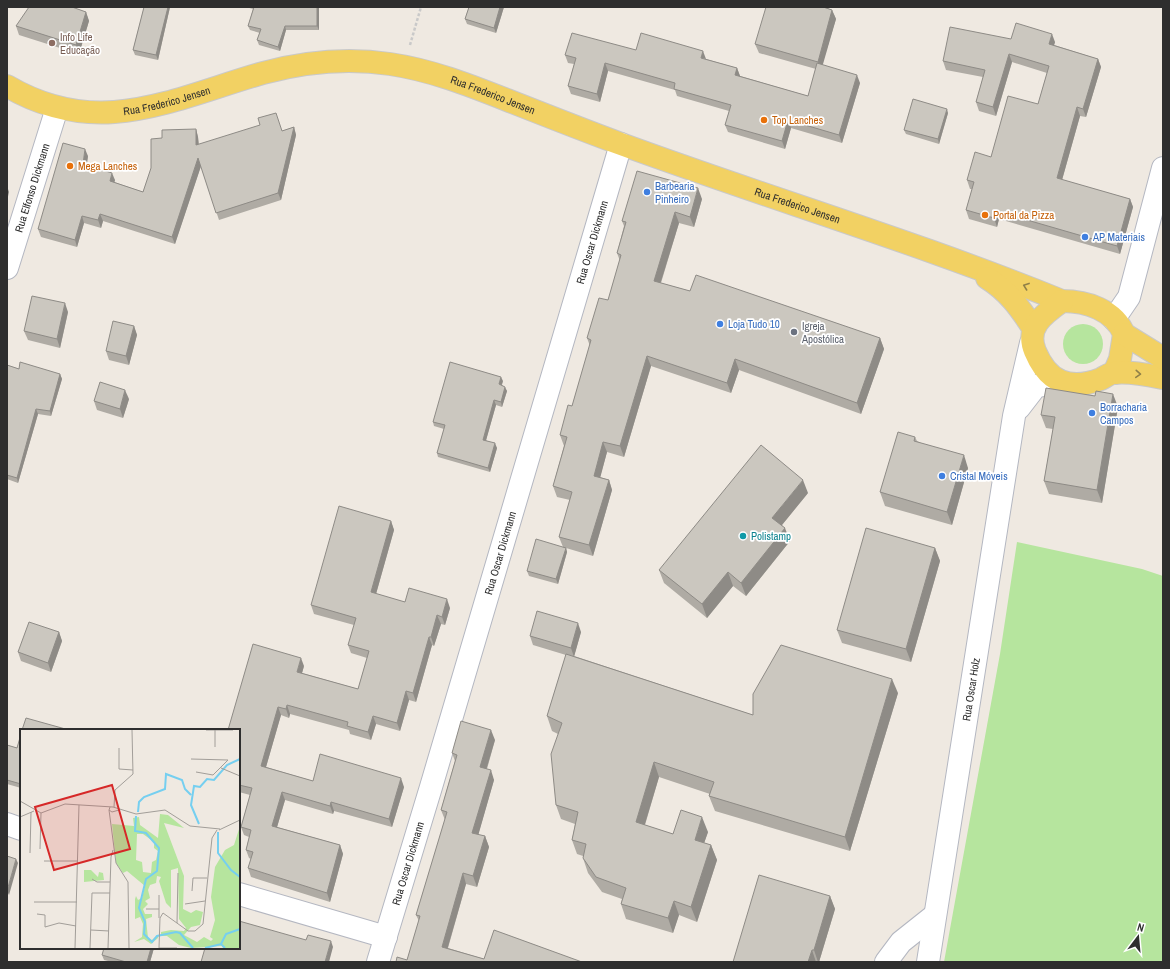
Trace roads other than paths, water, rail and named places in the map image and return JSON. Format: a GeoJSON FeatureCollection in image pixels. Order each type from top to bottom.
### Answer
{"type":"FeatureCollection","features":[{"type":"Feature","properties":{"kind":"main road","name":"Rua Frederico Jensen"},"geometry":{"type":"LineString","coordinates":[[7,86],[27,97],[57,108],[91,112],[141,110],[266,72],[308,64],[344,61],[390,64],[403,67],[462,82],[621,144],[966,264],[1062,301],[1079,301],[1094,306],[1163,358]]}},
{"type":"Feature","properties":{"kind":"main road","name":"Rua Frederico Jensen"},"geometry":{"type":"LineString","coordinates":[[966,264],[1000,286],[1020,307],[1032,336],[1039,362],[1046,372],[1060,383]]}},
{"type":"Feature","properties":{"kind":"main road"},"geometry":{"type":"LineString","coordinates":[[1032,336],[1045,314],[1062,301]]}},
{"type":"Feature","properties":{"kind":"main road"},"geometry":{"type":"LineString","coordinates":[[1114,373],[1120,359],[1119,326]]}},
{"type":"Feature","properties":{"kind":"main road"},"geometry":{"type":"LineString","coordinates":[[1060,383],[1086,383],[1101,379],[1114,373],[1163,378]]}},
{"type":"Feature","properties":{"kind":"street","name":"Rua Elfonso Dickmann"},"geometry":{"type":"LineString","coordinates":[[7,268],[57,108]]}},
{"type":"Feature","properties":{"kind":"street","name":"Rua Oscar Dickmann"},"geometry":{"type":"LineString","coordinates":[[378,962],[621,144]]}},
{"type":"Feature","properties":{"kind":"street"},"geometry":{"type":"LineString","coordinates":[[1119,326],[1129,298],[1163,168]]}},
{"type":"Feature","properties":{"kind":"street","name":"Rua Oscar Holz"},"geometry":{"type":"LineString","coordinates":[[928,962],[1014,416],[1032,336]]}},
{"type":"Feature","properties":{"kind":"street","name":"Rua Oscar Holz"},"geometry":{"type":"LineString","coordinates":[[1014,416],[1026,397],[1036,386],[1060,383]]}},
{"type":"Feature","properties":{"kind":"street"},"geometry":{"type":"LineString","coordinates":[[7,824],[20,829]]}},
{"type":"Feature","properties":{"kind":"street"},"geometry":{"type":"LineString","coordinates":[[240,894],[386,937]]}},
{"type":"Feature","properties":{"kind":"street"},"geometry":{"type":"LineString","coordinates":[[886,962],[901,942],[935,915]]}},
{"type":"Feature","properties":{"kind":"place","name":"Info Life Educação"},"geometry":{"type":"Point","coordinates":[52,43]}},
{"type":"Feature","properties":{"kind":"place","name":"Top Lanches"},"geometry":{"type":"Point","coordinates":[764,120]}},
{"type":"Feature","properties":{"kind":"place","name":"Mega Lanches"},"geometry":{"type":"Point","coordinates":[70,166]}},
{"type":"Feature","properties":{"kind":"place","name":"Barbearia Pinheiro"},"geometry":{"type":"Point","coordinates":[647,192]}},
{"type":"Feature","properties":{"kind":"place","name":"Portal da Pizza"},"geometry":{"type":"Point","coordinates":[985,215]}},
{"type":"Feature","properties":{"kind":"place","name":"AP Materiais"},"geometry":{"type":"Point","coordinates":[1085,237]}},
{"type":"Feature","properties":{"kind":"place","name":"Loja Tudo 10"},"geometry":{"type":"Point","coordinates":[720,324]}},
{"type":"Feature","properties":{"kind":"place","name":"Igreja Apostólica"},"geometry":{"type":"Point","coordinates":[794,332]}},
{"type":"Feature","properties":{"kind":"place","name":"Borracharia Campos"},"geometry":{"type":"Point","coordinates":[1092,413]}},
{"type":"Feature","properties":{"kind":"place","name":"Cristal Móveis"},"geometry":{"type":"Point","coordinates":[942,476]}},
{"type":"Feature","properties":{"kind":"place","name":"Polistamp"},"geometry":{"type":"Point","coordinates":[743,536]}}]}
